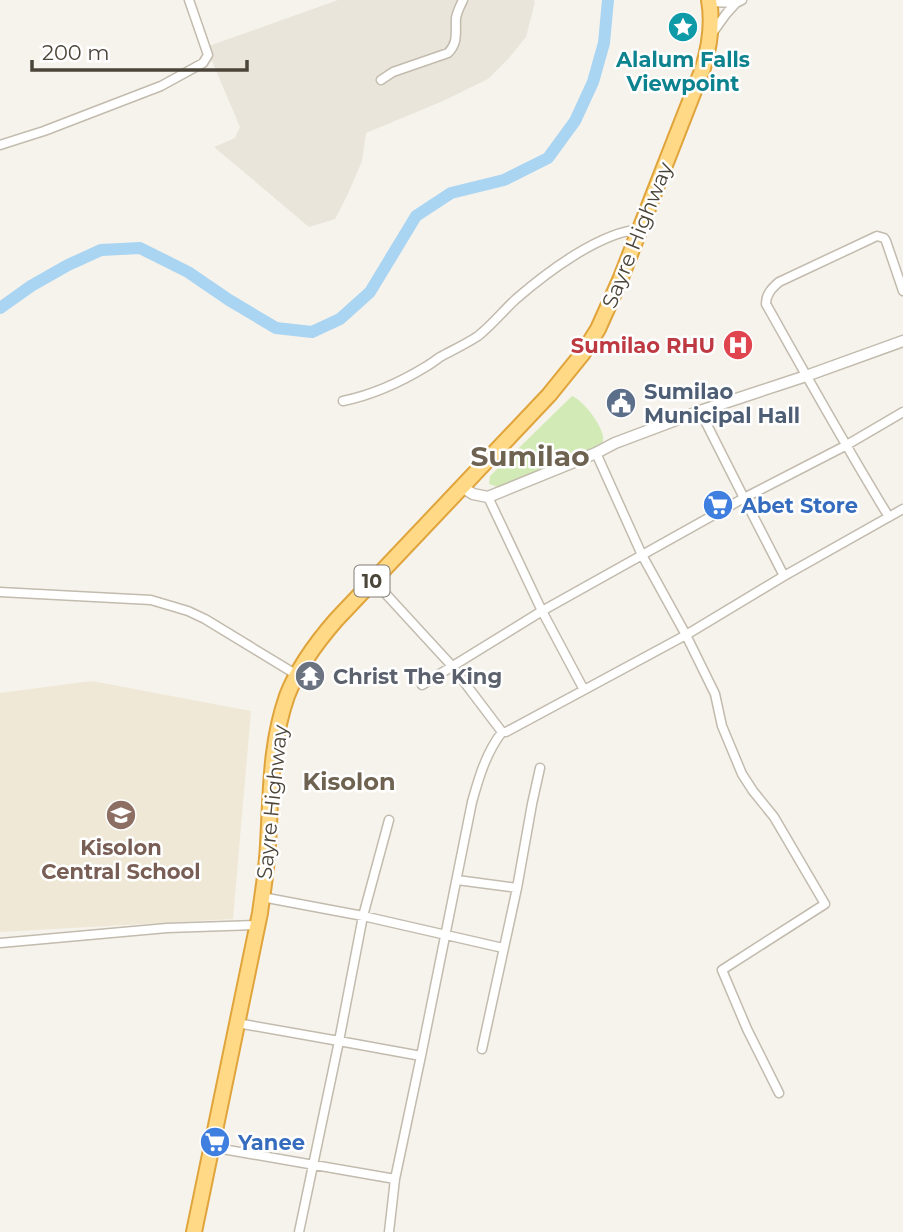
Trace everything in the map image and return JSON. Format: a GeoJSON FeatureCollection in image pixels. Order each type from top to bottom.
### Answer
{"type":"FeatureCollection","features":[{"type":"Feature","properties":{"kind":"highway","name":"Sayre Highway"},"geometry":{"type":"LineString","coordinates":[[194,1232],[258,925],[267,861],[274,751],[281,715],[297,675],[319,640],[549,395],[583,353],[606,312],[704,68],[712,22],[709,1]]}},
{"type":"Feature","properties":{"kind":"street"},"geometry":{"type":"LineString","coordinates":[[0,145],[161,86],[203,63],[208,55],[189,0]]}},
{"type":"Feature","properties":{"kind":"street"},"geometry":{"type":"LineString","coordinates":[[381,80],[393,72],[448,53],[456,41],[456,16],[463,0]]}},
{"type":"Feature","properties":{"kind":"street"},"geometry":{"type":"LineString","coordinates":[[709,1],[739,1]]}},
{"type":"Feature","properties":{"kind":"street"},"geometry":{"type":"LineString","coordinates":[[710,37],[739,1]]}},
{"type":"Feature","properties":{"kind":"street"},"geometry":{"type":"LineString","coordinates":[[343,401],[390,385],[458,348],[476,337],[551,271],[611,235],[641,229]]}},
{"type":"Feature","properties":{"kind":"street"},"geometry":{"type":"LineString","coordinates":[[889,517],[845,446],[766,304],[768,294],[779,282],[877,236],[886,241],[903,291]]}},
{"type":"Feature","properties":{"kind":"street"},"geometry":{"type":"LineString","coordinates":[[462,487],[473,494],[488,497],[615,443],[700,411],[903,341]]}},
{"type":"Feature","properties":{"kind":"street"},"geometry":{"type":"LineString","coordinates":[[700,411],[784,576]]}},
{"type":"Feature","properties":{"kind":"street"},"geometry":{"type":"LineString","coordinates":[[422,685],[542,611],[903,412]]}},
{"type":"Feature","properties":{"kind":"street"},"geometry":{"type":"LineString","coordinates":[[596,453],[642,555],[707,675],[715,694],[722,726],[742,774],[774,817],[825,904],[722,970],[779,1093]]}},
{"type":"Feature","properties":{"kind":"street"},"geometry":{"type":"LineString","coordinates":[[488,497],[542,611],[584,690]]}},
{"type":"Feature","properties":{"kind":"street"},"geometry":{"type":"LineString","coordinates":[[389,1232],[395,1179],[472,802],[484,761],[495,740],[502,732],[506,733],[686,635],[903,509]]}},
{"type":"Feature","properties":{"kind":"street"},"geometry":{"type":"LineString","coordinates":[[373,580],[452,666],[502,732]]}},
{"type":"Feature","properties":{"kind":"street"},"geometry":{"type":"LineString","coordinates":[[0,592],[151,600],[205,619],[297,675]]}},
{"type":"Feature","properties":{"kind":"street"},"geometry":{"type":"LineString","coordinates":[[482,1049],[540,768]]}},
{"type":"Feature","properties":{"kind":"street"},"geometry":{"type":"LineString","coordinates":[[299,1232],[363,916],[389,820]]}},
{"type":"Feature","properties":{"kind":"street"},"geometry":{"type":"LineString","coordinates":[[457,880],[517,888]]}},
{"type":"Feature","properties":{"kind":"street"},"geometry":{"type":"LineString","coordinates":[[262,897],[445,933],[503,948]]}},
{"type":"Feature","properties":{"kind":"street"},"geometry":{"type":"LineString","coordinates":[[0,943],[167,928],[258,925]]}},
{"type":"Feature","properties":{"kind":"street"},"geometry":{"type":"LineString","coordinates":[[237,1023],[421,1056]]}},
{"type":"Feature","properties":{"kind":"street"},"geometry":{"type":"LineString","coordinates":[[211,1147],[395,1179]]}},
{"type":"Feature","properties":{"kind":"shaded area"},"geometry":{"type":"Polygon","coordinates":[[[338,0],[535,2],[526,37],[488,79],[366,133],[362,161],[335,219],[309,227],[214,147],[235,138],[240,127],[206,47],[338,0]]]}},
{"type":"Feature","properties":{"kind":"shaded area","name":"Kisolon Central School"},"geometry":{"type":"Polygon","coordinates":[[[92,681],[251,711],[233,919],[0,932],[0,693],[92,681]]]}},
{"type":"Feature","properties":{"kind":"green space"},"geometry":{"type":"Polygon","coordinates":[[[572,396],[586,407],[599,425],[603,437],[601,447],[498,487],[489,484],[490,476],[572,396]]]}},
{"type":"Feature","properties":{"kind":"waterway"},"geometry":{"type":"LineString","coordinates":[[0,308],[31,286],[101,250],[140,248],[188,272],[276,328],[312,332],[340,319],[370,292],[416,216],[451,193],[504,180],[548,158],[575,121],[593,82],[604,43],[608,0]]}},
{"type":"Feature","properties":{"kind":"place","name":"Alalum Falls Viewpoint"},"geometry":{"type":"Point","coordinates":[683,27]}},
{"type":"Feature","properties":{"kind":"place","name":"Sumilao RHU"},"geometry":{"type":"Point","coordinates":[738,345]}},
{"type":"Feature","properties":{"kind":"place","name":"Sumilao Municipal Hall"},"geometry":{"type":"Point","coordinates":[621,403]}},
{"type":"Feature","properties":{"kind":"place","name":"Abet Store"},"geometry":{"type":"Point","coordinates":[718,505]}},
{"type":"Feature","properties":{"kind":"place","name":"Christ The King"},"geometry":{"type":"Point","coordinates":[310,676]}},
{"type":"Feature","properties":{"kind":"place","name":"Kisolon Central School"},"geometry":{"type":"Point","coordinates":[121,815]}},
{"type":"Feature","properties":{"kind":"place","name":"Yanee"},"geometry":{"type":"Point","coordinates":[215,1142]}},
{"type":"Feature","properties":{"kind":"district","name":"Sumilao"},"geometry":{"type":"Point","coordinates":[530,456]}},
{"type":"Feature","properties":{"kind":"district","name":"Kisolon"},"geometry":{"type":"Point","coordinates":[349,781]}}]}
